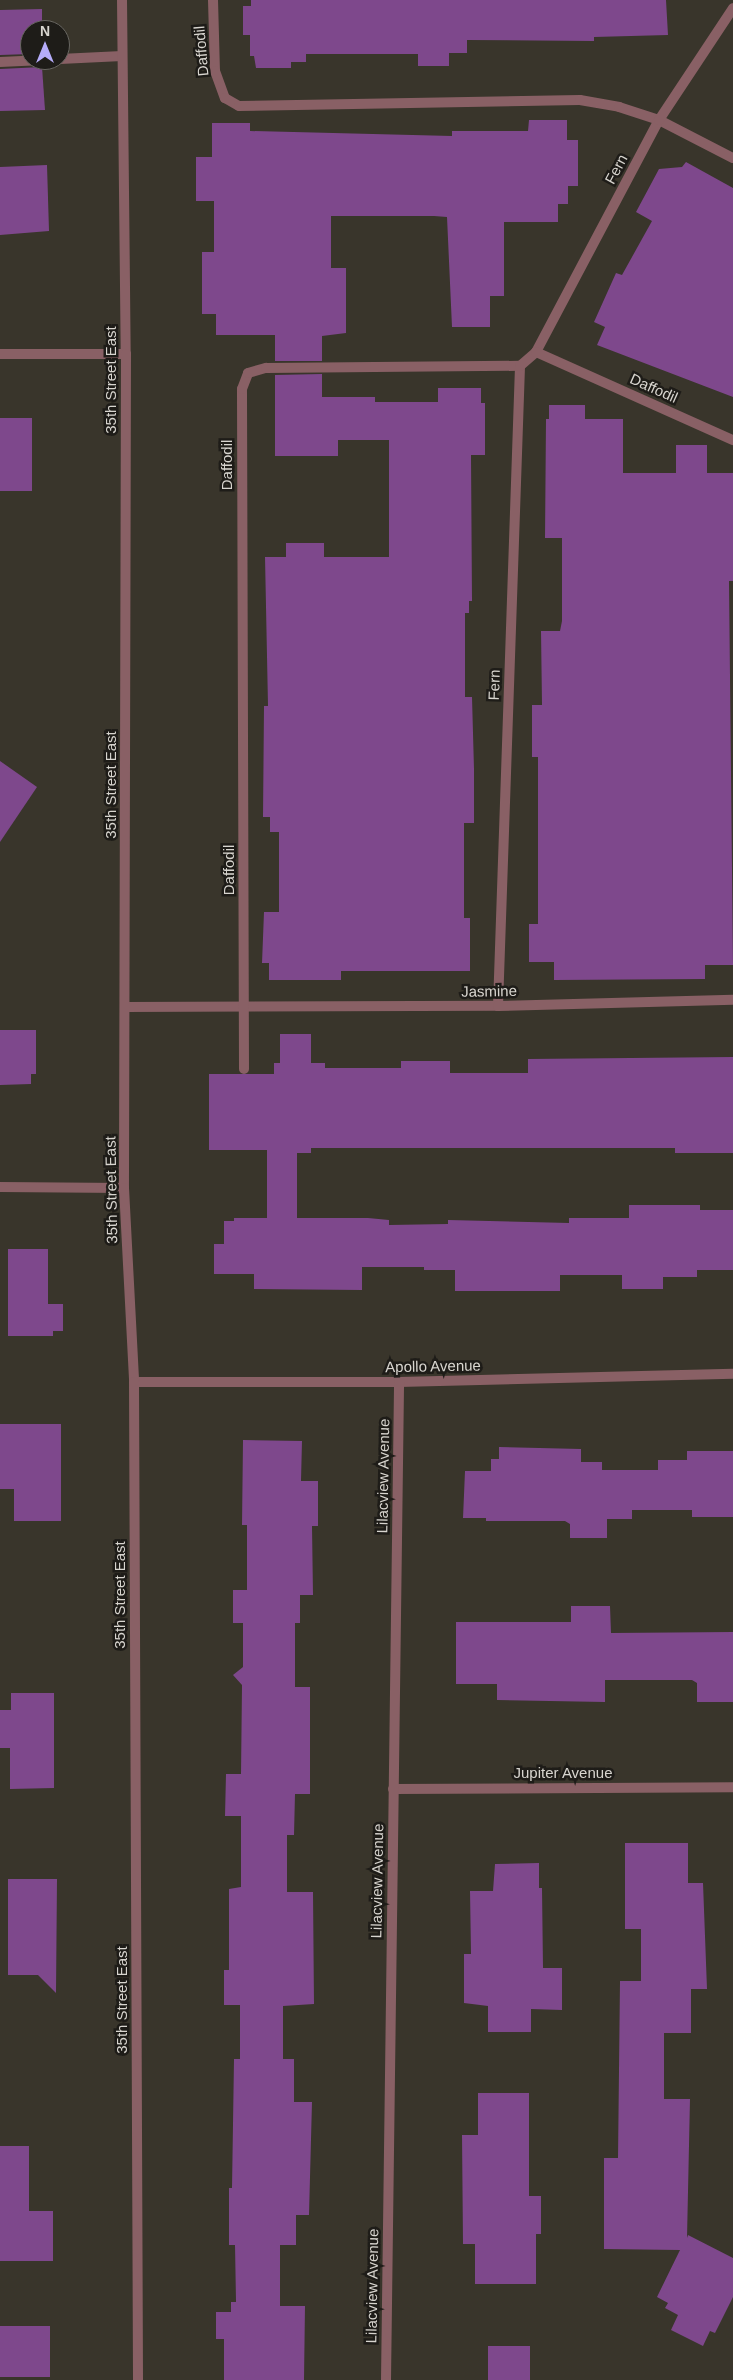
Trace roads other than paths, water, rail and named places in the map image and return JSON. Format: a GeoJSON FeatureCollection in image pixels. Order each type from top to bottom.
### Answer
{"type":"FeatureCollection","features":[{"type":"Feature","properties":{"kind":"street","name":"35th Street East"},"geometry":{"type":"LineString","coordinates":[[122,0],[126,354],[124,1188],[134,1382],[138,2380]]}},
{"type":"Feature","properties":{"kind":"street","name":"Daffodil"},"geometry":{"type":"LineString","coordinates":[[213,0],[215,71],[225,98],[239,106],[580,100],[619,107],[659,120]]}},
{"type":"Feature","properties":{"kind":"street","name":"Fern"},"geometry":{"type":"LineString","coordinates":[[536,352],[659,120],[733,8]]}},
{"type":"Feature","properties":{"kind":"street"},"geometry":{"type":"LineString","coordinates":[[70,59],[122,56]]}},
{"type":"Feature","properties":{"kind":"street"},"geometry":{"type":"LineString","coordinates":[[0,62],[20,61]]}},
{"type":"Feature","properties":{"kind":"street"},"geometry":{"type":"LineString","coordinates":[[659,120],[733,158]]}},
{"type":"Feature","properties":{"kind":"street"},"geometry":{"type":"LineString","coordinates":[[520,366],[536,352]]}},
{"type":"Feature","properties":{"kind":"street","name":"Daffodil"},"geometry":{"type":"LineString","coordinates":[[536,352],[733,440]]}},
{"type":"Feature","properties":{"kind":"street"},"geometry":{"type":"LineString","coordinates":[[0,354],[126,354]]}},
{"type":"Feature","properties":{"kind":"street","name":"Daffodil"},"geometry":{"type":"LineString","coordinates":[[244,1069],[242,389],[248,373],[266,368],[520,366]]}},
{"type":"Feature","properties":{"kind":"street","name":"Fern"},"geometry":{"type":"LineString","coordinates":[[498,1006],[520,366]]}},
{"type":"Feature","properties":{"kind":"street","name":"Jasmine"},"geometry":{"type":"LineString","coordinates":[[125,1007],[498,1006],[733,1000]]}},
{"type":"Feature","properties":{"kind":"street"},"geometry":{"type":"LineString","coordinates":[[0,1187],[124,1188]]}},
{"type":"Feature","properties":{"kind":"street","name":"Apollo Avenue"},"geometry":{"type":"LineString","coordinates":[[134,1382],[399,1382],[733,1374]]}},
{"type":"Feature","properties":{"kind":"street","name":"Lilacview Avenue"},"geometry":{"type":"LineString","coordinates":[[386,2380],[399,1382]]}},
{"type":"Feature","properties":{"kind":"street","name":"Jupiter Avenue"},"geometry":{"type":"LineString","coordinates":[[393,1789],[733,1787]]}}]}
